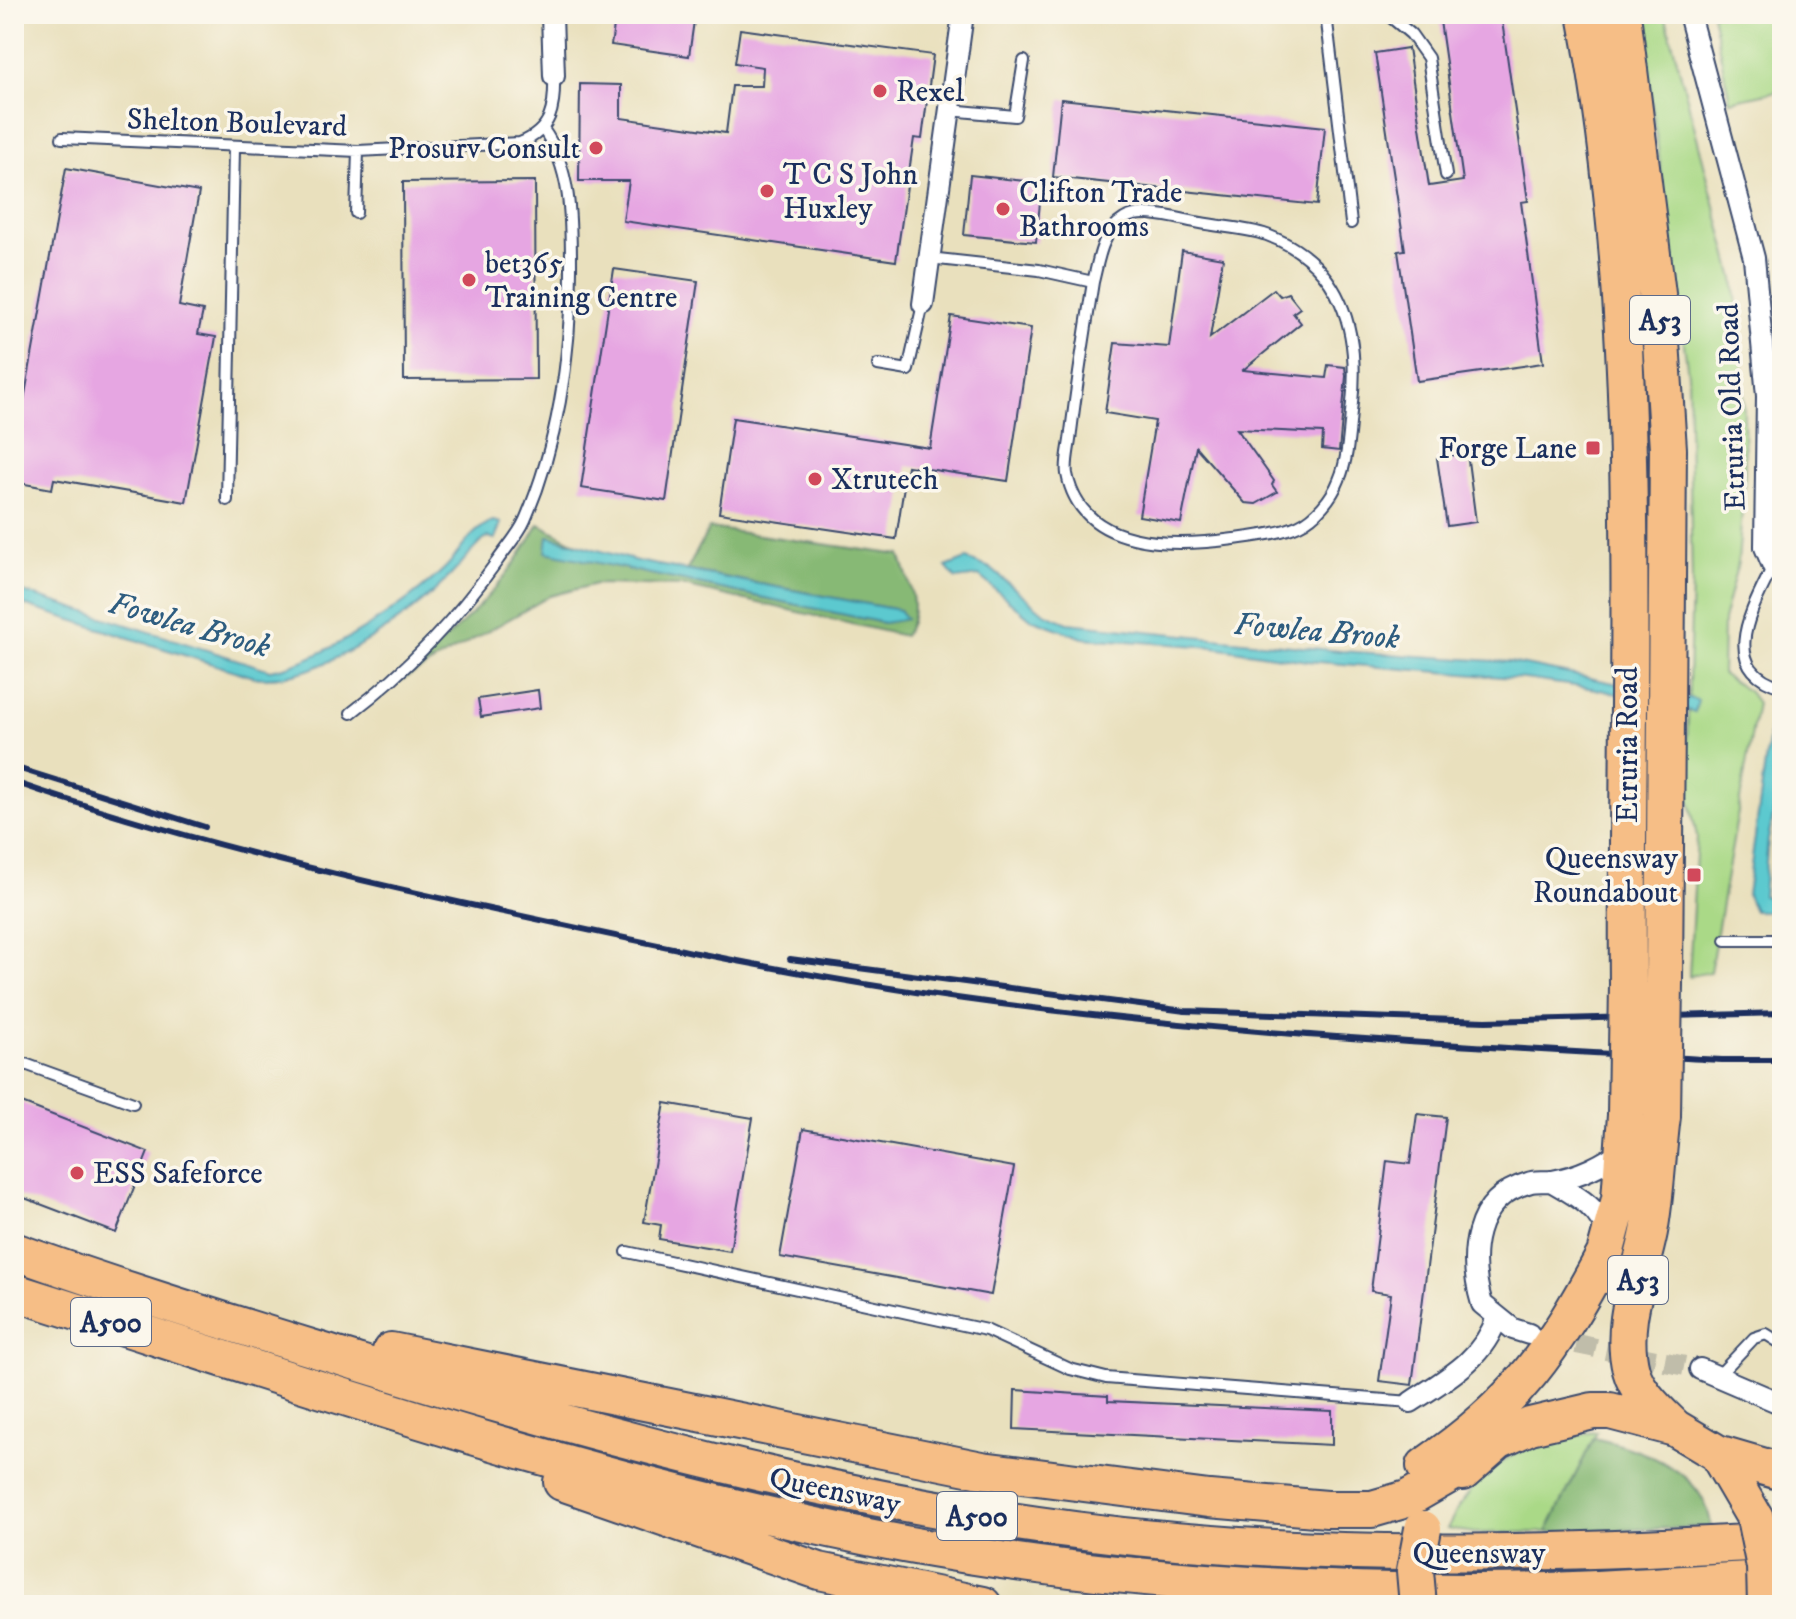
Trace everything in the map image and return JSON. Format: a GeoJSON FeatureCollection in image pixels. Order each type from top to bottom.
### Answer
{"type":"FeatureCollection","features":[{"type":"Feature","properties":{"kind":"highway"},"geometry":{"type":"LineString","coordinates":[[1578,14],[1594,55]]}},
{"type":"Feature","properties":{"kind":"highway","name":"Etruria Road"},"geometry":{"type":"LineString","coordinates":[[1486,1451],[1565,1370],[1592,1328],[1602,1300],[1605,1254],[1620,1199],[1625,1131],[1630,436],[1624,334],[1594,55],[1586,14]]}},
{"type":"Feature","properties":{"kind":"highway","name":"Etruria Road"},"geometry":{"type":"LineString","coordinates":[[1622,14],[1659,310],[1668,449],[1662,1116],[1649,1231],[1629,1317],[1629,1356],[1632,1375],[1642,1392],[1675,1428]]}},
{"type":"Feature","properties":{"kind":"highway","name":"Queensway"},"geometry":{"type":"LineString","coordinates":[[14,1251],[197,1313],[540,1418],[784,1480],[900,1504],[1078,1531],[1312,1551],[1465,1555],[1581,1553],[1782,1541]]}},
{"type":"Feature","properties":{"kind":"highway"},"geometry":{"type":"LineString","coordinates":[[1372,1501],[1417,1472],[1509,1400],[1538,1366],[1605,1254]]}},
{"type":"Feature","properties":{"kind":"highway","name":"Queensway"},"geometry":{"type":"LineString","coordinates":[[14,1292],[207,1354],[540,1454],[749,1511],[922,1547],[1115,1574],[1313,1589],[1467,1592],[1782,1578]]}},
{"type":"Feature","properties":{"kind":"highway"},"geometry":{"type":"LineString","coordinates":[[197,1313],[982,1470],[1267,1504],[1407,1499],[1486,1451]]}},
{"type":"Feature","properties":{"kind":"highway"},"geometry":{"type":"LineString","coordinates":[[207,1354],[432,1439],[819,1571],[983,1605]]}},
{"type":"Feature","properties":{"kind":"highway","name":"A53"},"geometry":{"type":"LineString","coordinates":[[1418,1605],[1415,1571],[1423,1529],[1450,1485],[1486,1451],[1530,1426],[1593,1411],[1610,1411],[1675,1428],[1717,1453],[1755,1518],[1765,1567],[1766,1605]]}},
{"type":"Feature","properties":{"kind":"highway"},"geometry":{"type":"LineString","coordinates":[[1717,1453],[1782,1472]]}},
{"type":"Feature","properties":{"kind":"street"},"geometry":{"type":"LineString","coordinates":[[552,14],[554,76]]}},
{"type":"Feature","properties":{"kind":"street","name":"Etruria Old Road"},"geometry":{"type":"LineString","coordinates":[[1689,14],[1754,258],[1767,396],[1765,547],[1777,569]]}},
{"type":"Feature","properties":{"kind":"street"},"geometry":{"type":"LineString","coordinates":[[923,304],[949,110],[956,15]]}},
{"type":"Feature","properties":{"kind":"street"},"geometry":{"type":"LineString","coordinates":[[1529,1334],[1513,1329],[1482,1304],[1475,1273],[1477,1233],[1484,1214],[1502,1194],[1527,1183],[1551,1181],[1609,1161],[1625,1131]]}},
{"type":"Feature","properties":{"kind":"street"},"geometry":{"type":"LineString","coordinates":[[1551,1181],[1581,1199],[1596,1214],[1606,1230],[1605,1254]]}},
{"type":"Feature","properties":{"kind":"street"},"geometry":{"type":"LineString","coordinates":[[1411,1402],[1457,1372],[1490,1340],[1497,1317]]}},
{"type":"Feature","properties":{"kind":"street"},"geometry":{"type":"LineString","coordinates":[[1709,1372],[1782,1404]]}},
{"type":"Feature","properties":{"kind":"lane"},"geometry":{"type":"LineString","coordinates":[[1326,14],[1351,223]]}},
{"type":"Feature","properties":{"kind":"lane"},"geometry":{"type":"LineString","coordinates":[[1387,14],[1411,34],[1428,58],[1446,175]]}},
{"type":"Feature","properties":{"kind":"lane"},"geometry":{"type":"LineString","coordinates":[[949,110],[1015,116],[1024,61]]}},
{"type":"Feature","properties":{"kind":"lane"},"geometry":{"type":"LineString","coordinates":[[351,713],[393,680],[464,608],[524,522],[545,462],[571,338],[571,242],[566,180],[556,147],[543,129],[555,105],[554,76]]}},
{"type":"Feature","properties":{"kind":"lane","name":"Shelton Boulevard"},"geometry":{"type":"LineString","coordinates":[[62,138],[234,148],[358,151],[520,143],[543,129]]}},
{"type":"Feature","properties":{"kind":"lane"},"geometry":{"type":"LineString","coordinates":[[227,500],[234,148]]}},
{"type":"Feature","properties":{"kind":"lane"},"geometry":{"type":"LineString","coordinates":[[356,213],[358,151]]}},
{"type":"Feature","properties":{"kind":"lane"},"geometry":{"type":"LineString","coordinates":[[1137,216],[1164,217],[1264,234],[1291,246],[1313,263],[1328,278],[1347,317],[1356,365],[1344,458],[1339,480],[1325,505],[1302,524],[1272,534],[1194,545],[1164,545],[1115,534],[1082,509],[1067,473],[1093,282],[1104,239],[1125,218],[1137,216]]}},
{"type":"Feature","properties":{"kind":"lane"},"geometry":{"type":"LineString","coordinates":[[929,258],[1039,270],[1093,282]]}},
{"type":"Feature","properties":{"kind":"lane"},"geometry":{"type":"LineString","coordinates":[[878,365],[908,370],[923,304]]}},
{"type":"Feature","properties":{"kind":"lane"},"geometry":{"type":"LineString","coordinates":[[1777,569],[1744,631],[1745,656],[1753,671],[1782,687]]}},
{"type":"Feature","properties":{"kind":"lane"},"geometry":{"type":"LineString","coordinates":[[1726,940],[1782,940]]}},
{"type":"Feature","properties":{"kind":"lane"},"geometry":{"type":"LineString","coordinates":[[14,1060],[133,1103]]}},
{"type":"Feature","properties":{"kind":"lane"},"geometry":{"type":"LineString","coordinates":[[627,1252],[986,1330],[1070,1369],[1106,1378],[1411,1402]]}},
{"type":"Feature","properties":{"kind":"lane"},"geometry":{"type":"LineString","coordinates":[[1709,1372],[1754,1338],[1766,1334],[1782,1344]]}},
{"type":"Feature","properties":{"kind":"green space"},"geometry":{"type":"Polygon","coordinates":[[[1640,14],[1665,14],[1734,279],[1743,364],[1745,473],[1738,562],[1723,621],[1722,674],[1749,692],[1757,703],[1710,972],[1689,976],[1697,837],[1686,784],[1692,581],[1688,374],[1640,14]]]}},
{"type":"Feature","properties":{"kind":"green space"},"geometry":{"type":"Polygon","coordinates":[[[1712,14],[1782,14],[1782,90],[1730,101],[1712,14]]]}},
{"type":"Feature","properties":{"kind":"green space"},"geometry":{"type":"Polygon","coordinates":[[[539,524],[579,545],[548,536],[547,552],[884,623],[899,610],[687,570],[709,528],[900,555],[912,596],[912,617],[904,636],[684,586],[596,584],[550,596],[388,688],[452,633],[491,594],[539,524]]]}},
{"type":"Feature","properties":{"kind":"green space"},"geometry":{"type":"Polygon","coordinates":[[[1597,1432],[1547,1532],[1475,1533],[1447,1529],[1474,1487],[1507,1458],[1548,1441],[1597,1432]]]}},
{"type":"Feature","properties":{"kind":"green space"},"geometry":{"type":"Polygon","coordinates":[[[1594,1438],[1651,1456],[1685,1477],[1698,1491],[1707,1508],[1711,1527],[1547,1532],[1594,1438]]]}},
{"type":"Feature","properties":{"kind":"water"},"geometry":{"type":"Polygon","coordinates":[[[493,521],[501,523],[495,539],[488,537],[482,541],[432,594],[410,612],[359,646],[331,660],[278,677],[254,677],[14,602],[14,589],[270,670],[313,656],[386,614],[429,582],[472,536],[493,521]]]}},
{"type":"Feature","properties":{"kind":"water"},"geometry":{"type":"Polygon","coordinates":[[[548,536],[637,561],[899,610],[906,619],[884,623],[546,552],[548,536]]]}},
{"type":"Feature","properties":{"kind":"water"},"geometry":{"type":"Polygon","coordinates":[[[966,559],[990,568],[1044,613],[1068,623],[1341,651],[1510,662],[1698,700],[1695,712],[1596,689],[1525,679],[1307,661],[1214,647],[1083,638],[1031,619],[979,576],[956,579],[946,567],[966,559]]]}},
{"type":"Feature","properties":{"kind":"water"},"geometry":{"type":"Polygon","coordinates":[[[1771,719],[1782,722],[1782,773],[1768,840],[1763,896],[1782,900],[1782,911],[1754,911],[1747,895],[1771,719]]]}},
{"type":"Feature","properties":{"kind":"building"},"geometry":{"type":"Polygon","coordinates":[[[616,14],[695,14],[689,56],[611,45],[616,14]]]}},
{"type":"Feature","properties":{"kind":"building"},"geometry":{"type":"Polygon","coordinates":[[[1439,14],[1501,14],[1528,201],[1521,202],[1543,363],[1417,381],[1398,251],[1405,250],[1375,53],[1408,48],[1429,186],[1463,181],[1439,14]]]}},
{"type":"Feature","properties":{"kind":"building"},"geometry":{"type":"Polygon","coordinates":[[[740,29],[933,55],[922,139],[914,138],[896,261],[623,221],[629,181],[579,181],[580,84],[621,85],[621,118],[726,133],[732,86],[762,86],[763,67],[735,63],[740,29]]]}},
{"type":"Feature","properties":{"kind":"building"},"geometry":{"type":"Polygon","coordinates":[[[1061,99],[1325,127],[1317,205],[1053,177],[1061,99]]]}},
{"type":"Feature","properties":{"kind":"building"},"geometry":{"type":"Polygon","coordinates":[[[66,168],[199,192],[179,306],[203,311],[198,334],[216,337],[186,502],[54,479],[52,489],[14,482],[14,455],[66,168]]]}},
{"type":"Feature","properties":{"kind":"building","name":"Clifton Trade Bathrooms"},"geometry":{"type":"Polygon","coordinates":[[[970,175],[1042,183],[1036,242],[964,235],[970,175]]]}},
{"type":"Feature","properties":{"kind":"building","name":"bet365 Training Centre"},"geometry":{"type":"Polygon","coordinates":[[[535,181],[536,379],[404,380],[403,182],[535,181]]]}},
{"type":"Feature","properties":{"kind":"building"},"geometry":{"type":"Polygon","coordinates":[[[1182,251],[1223,258],[1210,338],[1274,289],[1280,296],[1288,293],[1300,308],[1293,313],[1301,323],[1243,370],[1326,378],[1328,365],[1345,367],[1346,376],[1339,451],[1322,449],[1323,433],[1237,429],[1274,481],[1272,485],[1277,492],[1256,504],[1245,503],[1196,447],[1181,523],[1139,516],[1155,421],[1105,413],[1115,343],[1169,347],[1182,251]]]}},
{"type":"Feature","properties":{"kind":"building"},"geometry":{"type":"Polygon","coordinates":[[[614,269],[698,281],[666,501],[581,488],[614,269]]]}},
{"type":"Feature","properties":{"kind":"building"},"geometry":{"type":"Polygon","coordinates":[[[951,316],[1031,328],[1008,481],[907,466],[896,539],[719,513],[733,418],[930,448],[951,316]]]}},
{"type":"Feature","properties":{"kind":"building"},"geometry":{"type":"Polygon","coordinates":[[[1467,453],[1476,522],[1447,526],[1437,458],[1467,453]]]}},
{"type":"Feature","properties":{"kind":"building"},"geometry":{"type":"Polygon","coordinates":[[[538,690],[540,708],[481,717],[478,699],[538,690]]]}},
{"type":"Feature","properties":{"kind":"building","name":"ESS Safeforce"},"geometry":{"type":"Polygon","coordinates":[[[14,1100],[148,1152],[116,1233],[14,1194],[14,1100]]]}},
{"type":"Feature","properties":{"kind":"building"},"geometry":{"type":"Polygon","coordinates":[[[665,1103],[753,1118],[730,1251],[659,1239],[661,1225],[644,1222],[665,1103]]]}},
{"type":"Feature","properties":{"kind":"building"},"geometry":{"type":"Polygon","coordinates":[[[1417,1114],[1446,1117],[1412,1385],[1379,1381],[1391,1294],[1371,1291],[1387,1161],[1410,1164],[1417,1114]]]}},
{"type":"Feature","properties":{"kind":"building"},"geometry":{"type":"Polygon","coordinates":[[[803,1129],[1014,1167],[991,1295],[780,1257],[803,1129]]]}},
{"type":"Feature","properties":{"kind":"building"},"geometry":{"type":"Polygon","coordinates":[[[1015,1390],[1108,1396],[1108,1401],[1332,1411],[1332,1445],[1014,1429],[1015,1390]]]}},
{"type":"Feature","properties":{"kind":"tunnel"},"geometry":{"type":"LineString","coordinates":[[1547,1338],[1700,1369]]}},
{"type":"Feature","properties":{"kind":"railway"},"geometry":{"type":"LineString","coordinates":[[14,767],[205,827]]}},
{"type":"Feature","properties":{"kind":"railway"},"geometry":{"type":"LineString","coordinates":[[14,782],[192,837],[373,883],[695,952],[896,989],[1102,1016],[1308,1035],[1722,1060],[1782,1060]]}},
{"type":"Feature","properties":{"kind":"railway"},"geometry":{"type":"LineString","coordinates":[[790,959],[1185,1011],[1486,1021],[1782,1013]]}},
{"type":"Feature","properties":{"kind":"place","name":"Rexel"},"geometry":{"type":"Point","coordinates":[880,91]}},
{"type":"Feature","properties":{"kind":"place","name":"Prosurv Consult"},"geometry":{"type":"Point","coordinates":[596,148]}},
{"type":"Feature","properties":{"kind":"place","name":"T C S John Huxley"},"geometry":{"type":"Point","coordinates":[767,191]}},
{"type":"Feature","properties":{"kind":"place","name":"Clifton Trade Bathrooms"},"geometry":{"type":"Point","coordinates":[1003,209]}},
{"type":"Feature","properties":{"kind":"place","name":"bet365 Training Centre"},"geometry":{"type":"Point","coordinates":[469,280]}},
{"type":"Feature","properties":{"kind":"place","name":"Forge Lane"},"geometry":{"type":"Point","coordinates":[1593,448]}},
{"type":"Feature","properties":{"kind":"place","name":"Xtrutech"},"geometry":{"type":"Point","coordinates":[815,479]}},
{"type":"Feature","properties":{"kind":"place","name":"Queensway Roundabout"},"geometry":{"type":"Point","coordinates":[1694,875]}},
{"type":"Feature","properties":{"kind":"place","name":"ESS Safeforce"},"geometry":{"type":"Point","coordinates":[77,1173]}},
{"type":"Feature","properties":{"kind":"water label","name":"Fowlea Brook"},"geometry":{"type":"Point","coordinates":[190,624]}},
{"type":"Feature","properties":{"kind":"water label","name":"Fowlea Brook"},"geometry":{"type":"Point","coordinates":[1317,630]}}]}
